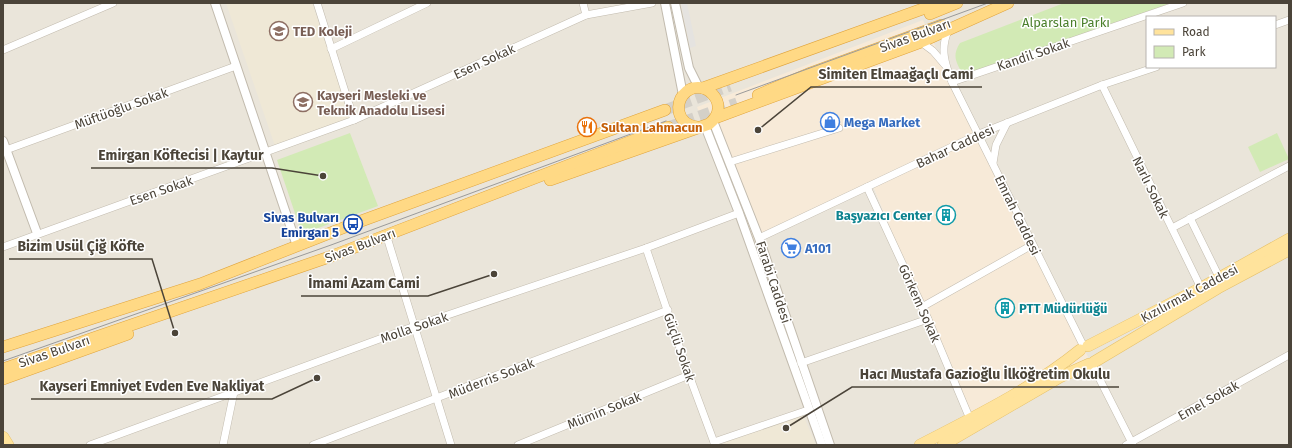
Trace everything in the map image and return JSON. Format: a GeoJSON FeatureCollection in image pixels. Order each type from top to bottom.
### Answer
{"type":"FeatureCollection","features":[{"type":"Feature","properties":{"kind":"highway"},"geometry":{"type":"LineString","coordinates":[[410,204],[476,173],[682,97],[690,90],[701,88],[939,3]]}},
{"type":"Feature","properties":{"kind":"highway","name":"Sivas Bulvarı"},"geometry":{"type":"LineString","coordinates":[[730,86],[957,3]]}},
{"type":"Feature","properties":{"kind":"highway","name":"Sivas Bulvarı"},"geometry":{"type":"LineString","coordinates":[[737,103],[808,74],[1004,3]]}},
{"type":"Feature","properties":{"kind":"highway"},"geometry":{"type":"LineString","coordinates":[[386,234],[455,215],[708,123],[921,42],[1008,3]]}},
{"type":"Feature","properties":{"kind":"highway"},"geometry":{"type":"LineString","coordinates":[[682,97],[679,111],[682,119],[689,125],[708,123],[718,110],[718,102],[710,92],[701,88]]}},
{"type":"Feature","properties":{"kind":"highway","name":"Sivas Bulvarı"},"geometry":{"type":"LineString","coordinates":[[3,347],[200,284],[297,246],[665,110]]}},
{"type":"Feature","properties":{"kind":"highway","name":"Sivas Bulvarı"},"geometry":{"type":"LineString","coordinates":[[3,369],[332,256],[668,127]]}},
{"type":"Feature","properties":{"kind":"highway"},"geometry":{"type":"LineString","coordinates":[[3,340],[241,267]]}},
{"type":"Feature","properties":{"kind":"highway"},"geometry":{"type":"LineString","coordinates":[[3,380],[204,306],[247,286]]}},
{"type":"Feature","properties":{"kind":"main road","name":"Kızılırmak Caddesi"},"geometry":{"type":"LineString","coordinates":[[920,445],[970,419],[1057,369],[1084,348],[1201,288],[1289,240]]}},
{"type":"Feature","properties":{"kind":"main road","name":"Kızılırmak Caddesi"},"geometry":{"type":"LineString","coordinates":[[943,445],[1060,377],[1092,363],[1218,288],[1289,250]]}},
{"type":"Feature","properties":{"kind":"main road"},"geometry":{"type":"LineString","coordinates":[[1084,348],[1094,348],[1097,358],[1092,363],[1083,363],[1080,360],[1079,354],[1084,348]]}},
{"type":"Feature","properties":{"kind":"main road"},"geometry":{"type":"LineString","coordinates":[[3,437],[8,445]]}},
{"type":"Feature","properties":{"kind":"street"},"geometry":{"type":"LineString","coordinates":[[3,50],[113,3]]}},
{"type":"Feature","properties":{"kind":"street"},"geometry":{"type":"LineString","coordinates":[[215,3],[297,246]]}},
{"type":"Feature","properties":{"kind":"street"},"geometry":{"type":"LineString","coordinates":[[317,3],[354,120]]}},
{"type":"Feature","properties":{"kind":"street"},"geometry":{"type":"LineString","coordinates":[[331,49],[427,3]]}},
{"type":"Feature","properties":{"kind":"street"},"geometry":{"type":"LineString","coordinates":[[583,3],[586,15]]}},
{"type":"Feature","properties":{"kind":"street","name":"Esen Sokak"},"geometry":{"type":"LineString","coordinates":[[3,247],[37,233],[265,153],[354,120],[586,15],[652,3]]}},
{"type":"Feature","properties":{"kind":"street"},"geometry":{"type":"LineString","coordinates":[[665,3],[682,97]]}},
{"type":"Feature","properties":{"kind":"street"},"geometry":{"type":"LineString","coordinates":[[675,3],[688,68],[701,88]]}},
{"type":"Feature","properties":{"kind":"street","name":"Kandil Sokak"},"geometry":{"type":"LineString","coordinates":[[1151,16],[1183,3]]}},
{"type":"Feature","properties":{"kind":"street","name":"Kandil Sokak"},"geometry":{"type":"LineString","coordinates":[[952,82],[1146,18]]}},
{"type":"Feature","properties":{"kind":"street"},"geometry":{"type":"LineString","coordinates":[[1276,25],[1289,20]]}},
{"type":"Feature","properties":{"kind":"street"},"geometry":{"type":"LineString","coordinates":[[946,67],[943,52],[948,31]]}},
{"type":"Feature","properties":{"kind":"street"},"geometry":{"type":"LineString","coordinates":[[921,42],[933,51],[946,67]]}},
{"type":"Feature","properties":{"kind":"street","name":"Müftüoğlu Sokak"},"geometry":{"type":"LineString","coordinates":[[6,150],[236,66]]}},
{"type":"Feature","properties":{"kind":"street","name":"Emrah Caddesi"},"geometry":{"type":"LineString","coordinates":[[946,67],[1032,245],[1084,348]]}},
{"type":"Feature","properties":{"kind":"street","name":"Bahar Caddesi"},"geometry":{"type":"LineString","coordinates":[[759,238],[979,134],[1102,85],[1153,68]]}},
{"type":"Feature","properties":{"kind":"street","name":"Narlı Sokak"},"geometry":{"type":"LineString","coordinates":[[1102,85],[1201,288]]}},
{"type":"Feature","properties":{"kind":"street","name":"Farabi Caddesi"},"geometry":{"type":"LineString","coordinates":[[708,123],[730,162],[759,238],[830,445]]}},
{"type":"Feature","properties":{"kind":"street","name":"Farabi Caddesi"},"geometry":{"type":"LineString","coordinates":[[708,123],[808,410],[822,445]]}},
{"type":"Feature","properties":{"kind":"street"},"geometry":{"type":"LineString","coordinates":[[993,163],[996,145],[1007,123]]}},
{"type":"Feature","properties":{"kind":"street"},"geometry":{"type":"LineString","coordinates":[[730,162],[839,128]]}},
{"type":"Feature","properties":{"kind":"street"},"geometry":{"type":"LineString","coordinates":[[3,141],[37,233]]}},
{"type":"Feature","properties":{"kind":"street"},"geometry":{"type":"LineString","coordinates":[[1172,228],[1289,166]]}},
{"type":"Feature","properties":{"kind":"street","name":"Görkem Sokak"},"geometry":{"type":"LineString","coordinates":[[867,187],[928,319],[970,419]]}},
{"type":"Feature","properties":{"kind":"street","name":"Molla Sokak"},"geometry":{"type":"LineString","coordinates":[[90,445],[415,326],[646,248],[739,213]]}},
{"type":"Feature","properties":{"kind":"street"},"geometry":{"type":"LineString","coordinates":[[1190,218],[1219,277]]}},
{"type":"Feature","properties":{"kind":"street"},"geometry":{"type":"LineString","coordinates":[[386,234],[451,445]]}},
{"type":"Feature","properties":{"kind":"street"},"geometry":{"type":"LineString","coordinates":[[922,307],[1032,245]]}},
{"type":"Feature","properties":{"kind":"street","name":"Güçlü Sokak"},"geometry":{"type":"LineString","coordinates":[[646,248],[689,375],[715,443]]}},
{"type":"Feature","properties":{"kind":"street","name":"Müderris Sokak"},"geometry":{"type":"LineString","coordinates":[[314,445],[668,310]]}},
{"type":"Feature","properties":{"kind":"street"},"geometry":{"type":"LineString","coordinates":[[801,363],[928,319]]}},
{"type":"Feature","properties":{"kind":"street","name":"Emel Sokak"},"geometry":{"type":"LineString","coordinates":[[1130,444],[1289,355]]}},
{"type":"Feature","properties":{"kind":"street"},"geometry":{"type":"LineString","coordinates":[[1092,363],[1130,444]]}},
{"type":"Feature","properties":{"kind":"street","name":"Mümin Sokak"},"geometry":{"type":"LineString","coordinates":[[518,445],[689,375]]}},
{"type":"Feature","properties":{"kind":"street"},"geometry":{"type":"LineString","coordinates":[[223,445],[234,392]]}},
{"type":"Feature","properties":{"kind":"street"},"geometry":{"type":"LineString","coordinates":[[715,443],[808,410]]}},
{"type":"Feature","properties":{"kind":"shaded area"},"geometry":{"type":"Polygon","coordinates":[[[3,3],[1289,3],[1289,445],[3,445],[3,3]],[[873,186],[971,424],[1088,357],[873,186]]]}},
{"type":"Feature","properties":{"kind":"shaded area"},"geometry":{"type":"Polygon","coordinates":[[[226,3],[312,3],[352,120],[275,146],[226,3]]]}},
{"type":"Feature","properties":{"kind":"shaded area"},"geometry":{"type":"Polygon","coordinates":[[[681,3],[687,3],[696,46],[690,48],[681,3]]]}},
{"type":"Feature","properties":{"kind":"shaded area"},"geometry":{"type":"Polygon","coordinates":[[[923,20],[979,139],[1088,357],[971,425],[873,186],[748,243],[697,107],[923,20]]]}},
{"type":"Feature","properties":{"kind":"shaded area"},"geometry":{"type":"Polygon","coordinates":[[[803,415],[816,445],[725,445],[724,442],[803,415]]]}},
{"type":"Feature","properties":{"kind":"green space","name":"Alparslan Parkı"},"geometry":{"type":"Polygon","coordinates":[[[1064,3],[1171,3],[964,77],[957,64],[955,56],[960,43],[1064,3]]]}},
{"type":"Feature","properties":{"kind":"green space"},"geometry":{"type":"Polygon","coordinates":[[[350,133],[378,206],[302,234],[277,160],[350,133]]]}},
{"type":"Feature","properties":{"kind":"green space"},"geometry":{"type":"Polygon","coordinates":[[[1277,133],[1289,159],[1260,172],[1248,147],[1277,133]]]}},
{"type":"Feature","properties":{"kind":"tunnel"},"geometry":{"type":"LineString","coordinates":[[665,110],[730,86]]}},
{"type":"Feature","properties":{"kind":"tunnel"},"geometry":{"type":"LineString","coordinates":[[668,127],[737,103]]}},
{"type":"Feature","properties":{"kind":"tram line"},"geometry":{"type":"LineString","coordinates":[[736,95],[988,3]]}},
{"type":"Feature","properties":{"kind":"tram line"},"geometry":{"type":"LineString","coordinates":[[3,361],[331,245],[666,121]]}},
{"type":"Feature","properties":{"kind":"place","name":"TED Koleji"},"geometry":{"type":"Point","coordinates":[279,31]}},
{"type":"Feature","properties":{"kind":"place","name":"Kayseri Mesleki ve Teknik Anadolu Lisesi"},"geometry":{"type":"Point","coordinates":[303,102]}},
{"type":"Feature","properties":{"kind":"place","name":"Mega Market"},"geometry":{"type":"Point","coordinates":[830,122]}},
{"type":"Feature","properties":{"kind":"place","name":"Sultan Lahmacun"},"geometry":{"type":"Point","coordinates":[587,127]}},
{"type":"Feature","properties":{"kind":"place","name":"Simiten Elmaağaçlı Cami"},"geometry":{"type":"Point","coordinates":[758,130]}},
{"type":"Feature","properties":{"kind":"place","name":"Emirgan Köftecisi | Kaytur"},"geometry":{"type":"Point","coordinates":[323,176]}},
{"type":"Feature","properties":{"kind":"place","name":"Başyazıcı Center"},"geometry":{"type":"Point","coordinates":[946,215]}},
{"type":"Feature","properties":{"kind":"place","name":"Sivas Bulvarı Emirgan 5"},"geometry":{"type":"Point","coordinates":[353,224]}},
{"type":"Feature","properties":{"kind":"place","name":"A101"},"geometry":{"type":"Point","coordinates":[791,248]}},
{"type":"Feature","properties":{"kind":"place","name":"İmami Azam Cami"},"geometry":{"type":"Point","coordinates":[494,274]}},
{"type":"Feature","properties":{"kind":"place","name":"PTT Müdürlüğü"},"geometry":{"type":"Point","coordinates":[1005,308]}},
{"type":"Feature","properties":{"kind":"place","name":"Bizim Usül Çiğ Köfte"},"geometry":{"type":"Point","coordinates":[175,333]}},
{"type":"Feature","properties":{"kind":"place","name":"Kayseri Emniyet Evden Eve Nakliyat"},"geometry":{"type":"Point","coordinates":[317,378]}},
{"type":"Feature","properties":{"kind":"place","name":"Hacı Mustafa Gazioğlu İlköğretim Okulu"},"geometry":{"type":"Point","coordinates":[786,428]}}]}
